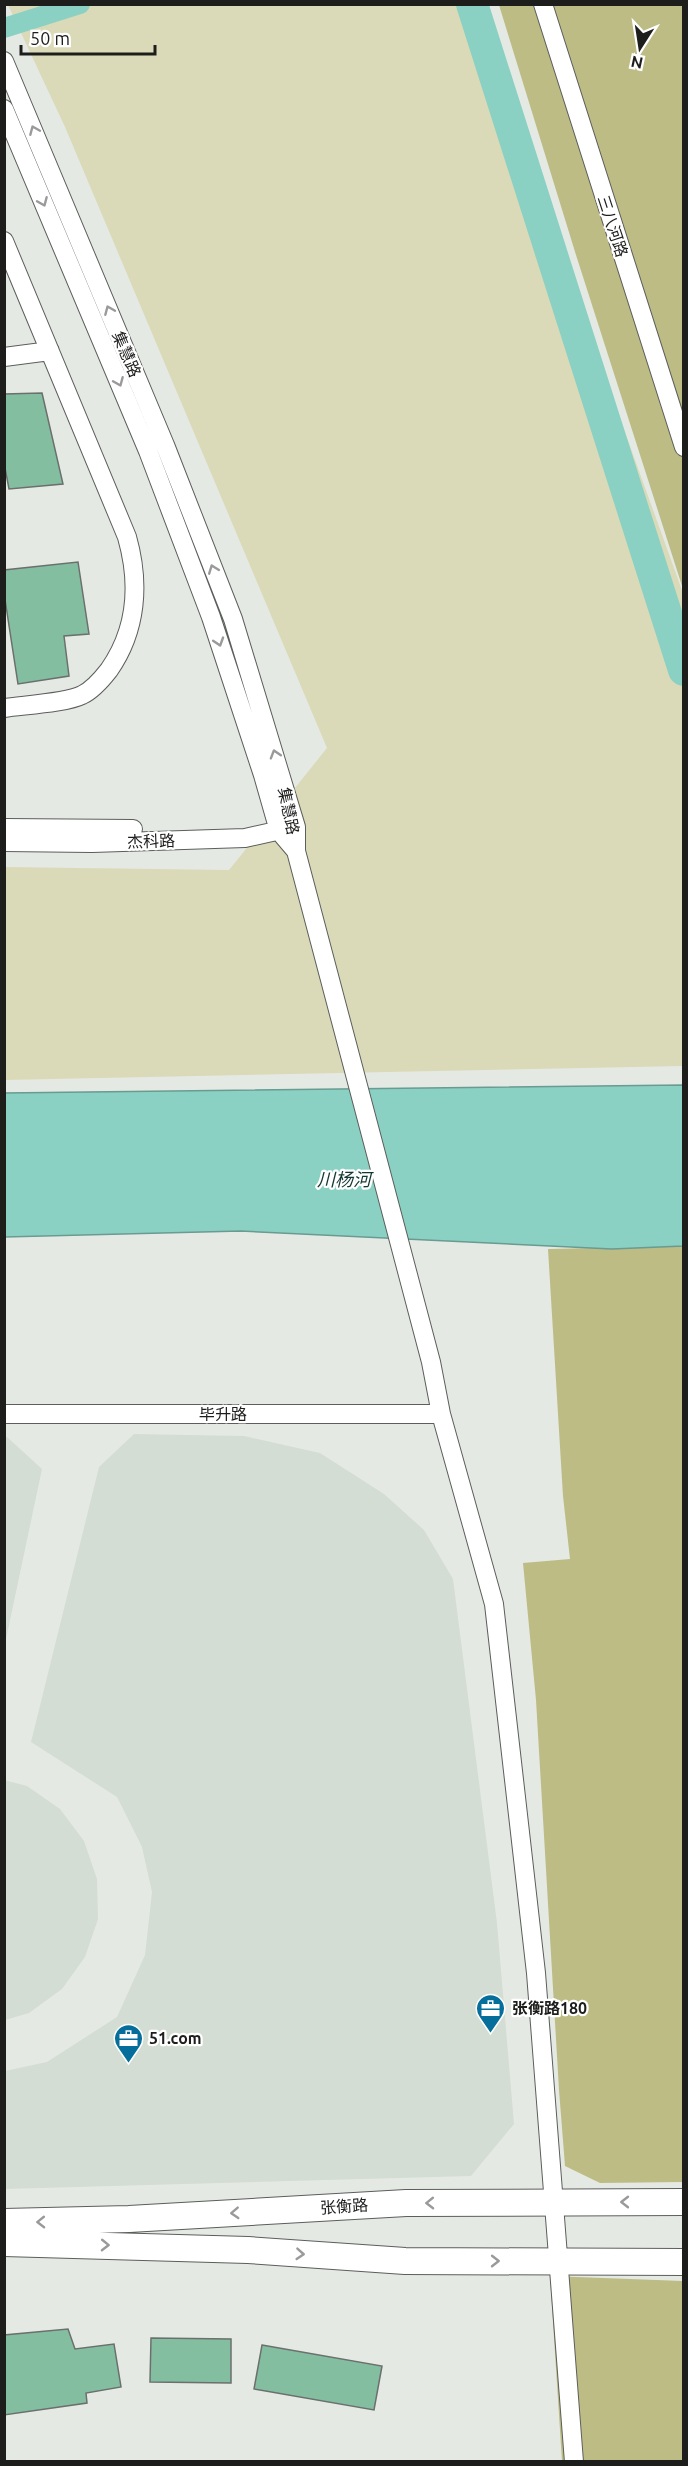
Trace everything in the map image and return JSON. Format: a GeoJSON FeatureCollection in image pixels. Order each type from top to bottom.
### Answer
{"type":"FeatureCollection","features":[{"type":"Feature","properties":{"kind":"main road","name":"张衡路"},"geometry":{"type":"LineString","coordinates":[[4,2222],[129,2219],[406,2203],[684,2202]]}},
{"type":"Feature","properties":{"kind":"main road"},"geometry":{"type":"LineString","coordinates":[[4,2243],[237,2250],[405,2260],[684,2262]]}},
{"type":"Feature","properties":{"kind":"street","name":"三八河路"},"geometry":{"type":"LineString","coordinates":[[543,4],[684,447]]}},
{"type":"Feature","properties":{"kind":"street","name":"集慧路"},"geometry":{"type":"LineString","coordinates":[[4,61],[165,444],[233,619],[286,823],[296,851],[343,1025],[431,1362],[441,1414]]}},
{"type":"Feature","properties":{"kind":"street","name":"集慧路"},"geometry":{"type":"LineString","coordinates":[[4,109],[148,452],[198,584],[263,775],[286,823]]}},
{"type":"Feature","properties":{"kind":"street"},"geometry":{"type":"LineString","coordinates":[[4,241],[127,537],[135,575],[133,616],[117,659],[105,676],[77,698],[4,708]]}},
{"type":"Feature","properties":{"kind":"street"},"geometry":{"type":"LineString","coordinates":[[4,357],[50,351]]}},
{"type":"Feature","properties":{"kind":"street","name":"杰科路"},"geometry":{"type":"LineString","coordinates":[[4,828],[92,830],[242,827],[286,823]]}},
{"type":"Feature","properties":{"kind":"street","name":"杰科路"},"geometry":{"type":"LineString","coordinates":[[4,842],[92,843],[245,838],[286,823]]}},
{"type":"Feature","properties":{"kind":"street","name":"毕升路"},"geometry":{"type":"LineString","coordinates":[[4,1414],[441,1414]]}},
{"type":"Feature","properties":{"kind":"street"},"geometry":{"type":"LineString","coordinates":[[441,1414],[494,1604],[536,1973],[574,2462]]}},
{"type":"Feature","properties":{"kind":"shaded area"},"geometry":{"type":"Polygon","coordinates":[[[499,5],[683,5],[683,589],[576,255],[499,5]]]}},
{"type":"Feature","properties":{"kind":"shaded area"},"geometry":{"type":"Polygon","coordinates":[[[683,1246],[683,2182],[600,2183],[565,2166],[536,1700],[523,1563],[570,1559],[563,1496],[548,1249],[683,1246]]]}},
{"type":"Feature","properties":{"kind":"shaded area"},"geometry":{"type":"Polygon","coordinates":[[[134,1434],[244,1436],[320,1453],[384,1494],[424,1530],[453,1579],[497,1923],[514,2124],[471,2176],[5,2189],[5,2071],[47,2062],[117,2017],[145,1955],[152,1892],[142,1847],[117,1797],[31,1742],[99,1467],[134,1434]]]}},
{"type":"Feature","properties":{"kind":"shaded area"},"geometry":{"type":"Polygon","coordinates":[[[4,1437],[7,1437],[42,1469],[5,1644],[4,1437]]]}},
{"type":"Feature","properties":{"kind":"shaded area"},"geometry":{"type":"Polygon","coordinates":[[[4,1780],[27,1786],[60,1809],[84,1841],[97,1879],[98,1919],[85,1957],[62,1989],[29,2013],[5,2020],[4,1780]]]}},
{"type":"Feature","properties":{"kind":"shaded area"},"geometry":{"type":"Polygon","coordinates":[[[550,2276],[683,2281],[683,2461],[562,2461],[550,2276]]]}},
{"type":"Feature","properties":{"kind":"green space"},"geometry":{"type":"Polygon","coordinates":[[[8,5],[471,5],[683,593],[683,1066],[5,1080],[4,867],[229,870],[327,748],[65,127],[8,5]]]}},
{"type":"Feature","properties":{"kind":"water"},"geometry":{"type":"Polygon","coordinates":[[[683,1085],[683,1246],[612,1249],[241,1231],[5,1237],[4,1093],[683,1085]]]}},
{"type":"Feature","properties":{"kind":"building"},"geometry":{"type":"Polygon","coordinates":[[[42,393],[63,484],[9,489],[4,463],[4,394],[42,393]]]}},
{"type":"Feature","properties":{"kind":"building"},"geometry":{"type":"Polygon","coordinates":[[[78,562],[89,634],[64,636],[69,676],[18,684],[4,593],[4,570],[78,562]]]}},
{"type":"Feature","properties":{"kind":"building"},"geometry":{"type":"Polygon","coordinates":[[[68,2329],[75,2349],[114,2344],[121,2387],[86,2393],[87,2403],[4,2415],[4,2335],[68,2329]]]}},
{"type":"Feature","properties":{"kind":"building"},"geometry":{"type":"Polygon","coordinates":[[[151,2338],[231,2339],[231,2383],[150,2382],[151,2338]]]}},
{"type":"Feature","properties":{"kind":"building"},"geometry":{"type":"Polygon","coordinates":[[[262,2345],[382,2366],[374,2410],[254,2389],[262,2345]]]}},
{"type":"Feature","properties":{"kind":"waterway","name":"川杨河"},"geometry":{"type":"LineString","coordinates":[[4,28],[80,4]]}},
{"type":"Feature","properties":{"kind":"waterway"},"geometry":{"type":"LineString","coordinates":[[472,4],[684,670]]}},
{"type":"Feature","properties":{"kind":"place","name":"张衡路180"},"geometry":{"type":"Point","coordinates":[491,2034]}},
{"type":"Feature","properties":{"kind":"place","name":"51.com"},"geometry":{"type":"Point","coordinates":[128,2064]}}]}
